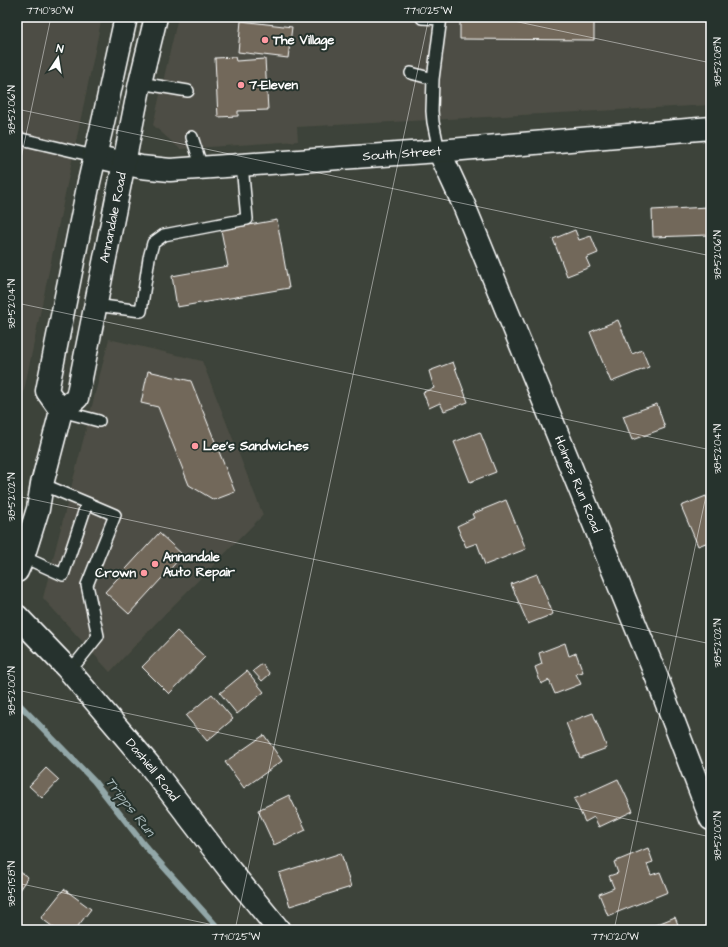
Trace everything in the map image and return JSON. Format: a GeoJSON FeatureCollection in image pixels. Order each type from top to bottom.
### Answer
{"type":"FeatureCollection","features":[{"type":"Feature","properties":{"kind":"street"},"geometry":{"type":"LineString","coordinates":[[19,561],[38,509],[42,484],[61,411],[47,391],[94,156],[126,17]]}},
{"type":"Feature","properties":{"kind":"street","name":"Annandale Road"},"geometry":{"type":"LineString","coordinates":[[61,411],[77,398],[140,83],[156,17]]}},
{"type":"Feature","properties":{"kind":"street","name":"South Street"},"geometry":{"type":"LineString","coordinates":[[94,156],[125,162],[141,167],[170,170],[439,151],[711,128]]}},
{"type":"Feature","properties":{"kind":"street","name":"Holmes Run Road"},"geometry":{"type":"LineString","coordinates":[[439,151],[466,210],[654,671],[709,810]]}},
{"type":"Feature","properties":{"kind":"street","name":"Dashiell Road"},"geometry":{"type":"LineString","coordinates":[[17,616],[70,671],[151,767],[229,869],[279,930]]}},
{"type":"Feature","properties":{"kind":"lane"},"geometry":{"type":"LineString","coordinates":[[422,18],[441,18],[433,79],[432,110],[439,151]]}},
{"type":"Feature","properties":{"kind":"lane"},"geometry":{"type":"LineString","coordinates":[[411,73],[433,79]]}},
{"type":"Feature","properties":{"kind":"lane"},"geometry":{"type":"LineString","coordinates":[[140,83],[188,91]]}},
{"type":"Feature","properties":{"kind":"lane"},"geometry":{"type":"LineString","coordinates":[[192,137],[202,168]]}},
{"type":"Feature","properties":{"kind":"lane"},"geometry":{"type":"LineString","coordinates":[[17,138],[94,156]]}},
{"type":"Feature","properties":{"kind":"lane"},"geometry":{"type":"LineString","coordinates":[[95,305],[141,311],[149,258],[154,243],[164,235],[247,219],[242,165]]}},
{"type":"Feature","properties":{"kind":"lane"},"geometry":{"type":"LineString","coordinates":[[61,411],[99,421]]}},
{"type":"Feature","properties":{"kind":"lane"},"geometry":{"type":"LineString","coordinates":[[42,484],[114,515],[87,585],[98,636],[70,671]]}},
{"type":"Feature","properties":{"kind":"lane"},"geometry":{"type":"LineString","coordinates":[[19,561],[63,575],[87,503]]}},
{"type":"Feature","properties":{"kind":"shaded area"},"geometry":{"type":"Polygon","coordinates":[[[17,17],[102,17],[17,424],[17,17]]]}},
{"type":"Feature","properties":{"kind":"shaded area"},"geometry":{"type":"Polygon","coordinates":[[[178,17],[711,17],[711,105],[297,127],[298,141],[180,149],[153,125],[178,17]]]}},
{"type":"Feature","properties":{"kind":"shaded area"},"geometry":{"type":"Polygon","coordinates":[[[109,339],[202,361],[263,515],[158,621],[110,672],[43,598],[109,339]]]}},
{"type":"Feature","properties":{"kind":"building"},"geometry":{"type":"Polygon","coordinates":[[[460,17],[594,17],[594,40],[460,39],[460,17]]]}},
{"type":"Feature","properties":{"kind":"building","name":"The Village"},"geometry":{"type":"Polygon","coordinates":[[[241,21],[292,27],[288,58],[238,52],[241,21]]]}},
{"type":"Feature","properties":{"kind":"building","name":"7-Eleven"},"geometry":{"type":"Polygon","coordinates":[[[235,57],[236,61],[265,59],[268,110],[238,111],[238,116],[218,117],[215,58],[235,57]]]}},
{"type":"Feature","properties":{"kind":"building"},"geometry":{"type":"Polygon","coordinates":[[[708,207],[709,235],[653,237],[652,210],[708,207]]]}},
{"type":"Feature","properties":{"kind":"building"},"geometry":{"type":"Polygon","coordinates":[[[277,220],[289,288],[177,307],[172,276],[228,266],[221,230],[277,220]]]}},
{"type":"Feature","properties":{"kind":"building"},"geometry":{"type":"Polygon","coordinates":[[[575,230],[579,240],[591,236],[598,253],[586,258],[590,267],[567,276],[553,239],[575,230]]]}},
{"type":"Feature","properties":{"kind":"building"},"geometry":{"type":"Polygon","coordinates":[[[618,320],[632,354],[642,350],[649,367],[611,382],[590,332],[618,320]]]}},
{"type":"Feature","properties":{"kind":"building"},"geometry":{"type":"Polygon","coordinates":[[[453,362],[468,402],[444,411],[440,403],[429,408],[423,392],[434,388],[429,371],[453,362]]]}},
{"type":"Feature","properties":{"kind":"building","name":"Lee's Sandwiches"},"geometry":{"type":"Polygon","coordinates":[[[148,371],[191,381],[235,492],[214,500],[189,485],[158,407],[141,403],[148,371]]]}},
{"type":"Feature","properties":{"kind":"building"},"geometry":{"type":"Polygon","coordinates":[[[657,404],[665,428],[632,440],[623,416],[657,404]]]}},
{"type":"Feature","properties":{"kind":"building"},"geometry":{"type":"Polygon","coordinates":[[[480,432],[496,472],[470,482],[454,442],[480,432]]]}},
{"type":"Feature","properties":{"kind":"building"},"geometry":{"type":"Polygon","coordinates":[[[706,496],[711,508],[711,541],[698,546],[681,506],[706,496]]]}},
{"type":"Feature","properties":{"kind":"building"},"geometry":{"type":"Polygon","coordinates":[[[506,500],[526,549],[485,565],[477,543],[466,547],[457,526],[474,518],[472,514],[506,500]]]}},
{"type":"Feature","properties":{"kind":"building","name":"Crown"},"geometry":{"type":"Polygon","coordinates":[[[159,533],[183,555],[129,614],[105,592],[159,533]]]}},
{"type":"Feature","properties":{"kind":"building"},"geometry":{"type":"Polygon","coordinates":[[[537,574],[553,614],[528,624],[511,584],[537,574]]]}},
{"type":"Feature","properties":{"kind":"building"},"geometry":{"type":"Polygon","coordinates":[[[177,631],[205,657],[169,694],[142,667],[177,631]]]}},
{"type":"Feature","properties":{"kind":"building"},"geometry":{"type":"Polygon","coordinates":[[[565,643],[569,656],[576,653],[583,672],[576,674],[581,684],[555,694],[549,680],[541,684],[535,667],[542,664],[539,653],[565,643]]]}},
{"type":"Feature","properties":{"kind":"building"},"geometry":{"type":"Polygon","coordinates":[[[262,664],[270,674],[262,681],[253,671],[262,664]]]}},
{"type":"Feature","properties":{"kind":"building"},"geometry":{"type":"Polygon","coordinates":[[[247,671],[264,692],[237,714],[220,693],[247,671]]]}},
{"type":"Feature","properties":{"kind":"building"},"geometry":{"type":"Polygon","coordinates":[[[212,694],[233,719],[207,741],[186,716],[212,694]]]}},
{"type":"Feature","properties":{"kind":"building"},"geometry":{"type":"Polygon","coordinates":[[[593,713],[607,748],[580,758],[566,723],[593,713]]]}},
{"type":"Feature","properties":{"kind":"building"},"geometry":{"type":"Polygon","coordinates":[[[264,735],[282,761],[244,788],[225,762],[264,735]]]}},
{"type":"Feature","properties":{"kind":"building"},"geometry":{"type":"Polygon","coordinates":[[[46,768],[59,780],[42,798],[29,786],[46,768]]]}},
{"type":"Feature","properties":{"kind":"building"},"geometry":{"type":"Polygon","coordinates":[[[618,779],[633,811],[599,827],[594,817],[585,822],[574,799],[618,779]]]}},
{"type":"Feature","properties":{"kind":"building"},"geometry":{"type":"Polygon","coordinates":[[[289,795],[306,830],[274,845],[258,810],[289,795]]]}},
{"type":"Feature","properties":{"kind":"building"},"geometry":{"type":"Polygon","coordinates":[[[648,848],[653,862],[647,864],[651,875],[660,872],[668,892],[608,916],[599,894],[614,888],[609,876],[618,873],[614,862],[648,848]]]}},
{"type":"Feature","properties":{"kind":"building"},"geometry":{"type":"Polygon","coordinates":[[[341,853],[351,887],[290,906],[279,873],[341,853]]]}},
{"type":"Feature","properties":{"kind":"building"},"geometry":{"type":"Polygon","coordinates":[[[17,870],[28,877],[17,893],[17,870]]]}},
{"type":"Feature","properties":{"kind":"building"},"geometry":{"type":"Polygon","coordinates":[[[64,889],[91,909],[75,930],[57,930],[41,918],[64,889]]]}},
{"type":"Feature","properties":{"kind":"building"},"geometry":{"type":"Polygon","coordinates":[[[675,917],[680,930],[643,930],[675,917]]]}},
{"type":"Feature","properties":{"kind":"waterway","name":"Tripps Run"},"geometry":{"type":"LineString","coordinates":[[17,702],[94,781],[145,846],[220,930]]}},
{"type":"Feature","properties":{"kind":"place","name":"The Village"},"geometry":{"type":"Point","coordinates":[265,40]}},
{"type":"Feature","properties":{"kind":"place","name":"7-Eleven"},"geometry":{"type":"Point","coordinates":[241,85]}},
{"type":"Feature","properties":{"kind":"place","name":"Lee's Sandwiches"},"geometry":{"type":"Point","coordinates":[195,446]}},
{"type":"Feature","properties":{"kind":"place","name":"Annandale Auto Repair"},"geometry":{"type":"Point","coordinates":[155,564]}},
{"type":"Feature","properties":{"kind":"place","name":"Crown"},"geometry":{"type":"Point","coordinates":[144,573]}}]}
